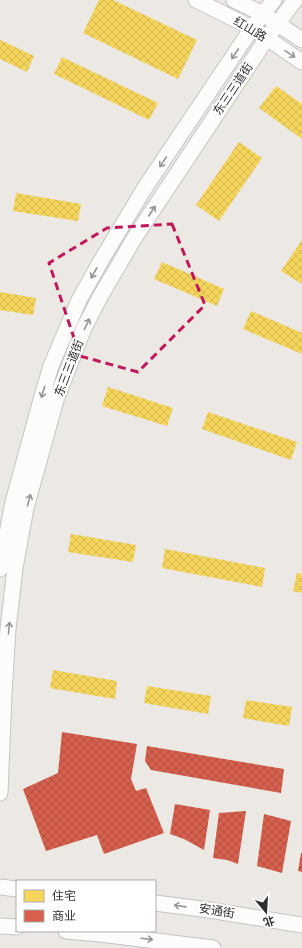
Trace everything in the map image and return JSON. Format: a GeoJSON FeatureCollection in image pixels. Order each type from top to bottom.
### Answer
{"type":"FeatureCollection","features":[{"type":"Feature","properties":{"kind":"main road","name":"红山路"},"geometry":{"type":"LineString","coordinates":[[196,0],[252,28],[302,62]]}},
{"type":"Feature","properties":{"kind":"main road","name":"红山路"},"geometry":{"type":"LineString","coordinates":[[234,0],[263,14],[302,40]]}},
{"type":"Feature","properties":{"kind":"main road","name":"东三三道街"},"geometry":{"type":"LineString","coordinates":[[0,569],[13,502],[42,396],[52,366],[79,300],[144,190],[252,28],[274,0]]}},
{"type":"Feature","properties":{"kind":"main road","name":"东三三道街"},"geometry":{"type":"LineString","coordinates":[[0,793],[7,644],[15,568],[26,508],[56,400],[84,328],[135,237],[277,23],[296,0]]}},
{"type":"Feature","properties":{"kind":"main road"},"geometry":{"type":"LineString","coordinates":[[0,888],[16,889]]}},
{"type":"Feature","properties":{"kind":"main road","name":"安通街"},"geometry":{"type":"LineString","coordinates":[[156,903],[302,925]]}},
{"type":"Feature","properties":{"kind":"main road"},"geometry":{"type":"LineString","coordinates":[[0,926],[16,927]]}},
{"type":"Feature","properties":{"kind":"main road"},"geometry":{"type":"LineString","coordinates":[[77,932],[213,948]]}},
{"type":"Feature","properties":{"kind":"highlighted area"},"geometry":{"type":"Polygon","coordinates":[[[172,224],[205,305],[138,372],[80,356],[49,263],[107,228],[172,224]]]}},
{"type":"Feature","properties":{"kind":"building: 住宅"},"geometry":{"type":"Polygon","coordinates":[[[99,0],[113,0],[197,40],[178,79],[83,33],[99,0]]]}},
{"type":"Feature","properties":{"kind":"building: 住宅"},"geometry":{"type":"Polygon","coordinates":[[[0,40],[34,56],[27,72],[0,59],[0,40]]]}},
{"type":"Feature","properties":{"kind":"building: 住宅"},"geometry":{"type":"Polygon","coordinates":[[[62,57],[158,103],[149,120],[54,74],[62,57]]]}},
{"type":"Feature","properties":{"kind":"building: 住宅"},"geometry":{"type":"Polygon","coordinates":[[[276,86],[302,104],[302,139],[259,108],[276,86]]]}},
{"type":"Feature","properties":{"kind":"building: 住宅"},"geometry":{"type":"Polygon","coordinates":[[[239,142],[262,158],[219,221],[196,205],[239,142]]]}},
{"type":"Feature","properties":{"kind":"building: 住宅"},"geometry":{"type":"Polygon","coordinates":[[[16,193],[81,204],[78,221],[13,211],[16,193]]]}},
{"type":"Feature","properties":{"kind":"building: 住宅"},"geometry":{"type":"Polygon","coordinates":[[[302,240],[302,284],[281,271],[302,240]]]}},
{"type":"Feature","properties":{"kind":"building: 住宅"},"geometry":{"type":"Polygon","coordinates":[[[162,262],[224,289],[217,306],[154,279],[162,262]]]}},
{"type":"Feature","properties":{"kind":"building: 住宅"},"geometry":{"type":"Polygon","coordinates":[[[0,292],[36,298],[33,315],[0,310],[0,292]]]}},
{"type":"Feature","properties":{"kind":"building: 住宅"},"geometry":{"type":"Polygon","coordinates":[[[251,311],[302,333],[302,354],[243,329],[251,311]]]}},
{"type":"Feature","properties":{"kind":"building: 住宅"},"geometry":{"type":"Polygon","coordinates":[[[108,387],[173,408],[167,426],[102,406],[108,387]]]}},
{"type":"Feature","properties":{"kind":"building: 住宅"},"geometry":{"type":"Polygon","coordinates":[[[208,412],[297,442],[291,460],[202,429],[208,412]]]}},
{"type":"Feature","properties":{"kind":"building: 住宅"},"geometry":{"type":"Polygon","coordinates":[[[71,534],[136,545],[133,562],[68,552],[71,534]]]}},
{"type":"Feature","properties":{"kind":"building: 住宅"},"geometry":{"type":"Polygon","coordinates":[[[165,549],[265,568],[262,587],[162,568],[165,549]]]}},
{"type":"Feature","properties":{"kind":"building: 住宅"},"geometry":{"type":"Polygon","coordinates":[[[297,573],[302,574],[302,593],[293,591],[297,573]]]}},
{"type":"Feature","properties":{"kind":"building: 住宅"},"geometry":{"type":"Polygon","coordinates":[[[53,670],[117,681],[115,699],[50,688],[53,670]]]}},
{"type":"Feature","properties":{"kind":"building: 住宅"},"geometry":{"type":"Polygon","coordinates":[[[147,686],[211,696],[208,714],[144,703],[147,686]]]}},
{"type":"Feature","properties":{"kind":"building: 住宅"},"geometry":{"type":"Polygon","coordinates":[[[246,700],[292,707],[289,726],[243,718],[246,700]]]}},
{"type":"Feature","properties":{"kind":"building: 商业"},"geometry":{"type":"Polygon","coordinates":[[[62,732],[137,744],[131,779],[136,791],[146,788],[164,833],[104,854],[97,835],[46,851],[23,789],[58,773],[62,732]]]}},
{"type":"Feature","properties":{"kind":"building: 商业"},"geometry":{"type":"Polygon","coordinates":[[[147,746],[284,769],[281,793],[151,770],[145,761],[147,746]]]}},
{"type":"Feature","properties":{"kind":"building: 商业"},"geometry":{"type":"Polygon","coordinates":[[[175,804],[210,810],[204,850],[184,839],[170,834],[175,804]]]}},
{"type":"Feature","properties":{"kind":"building: 商业"},"geometry":{"type":"Polygon","coordinates":[[[246,811],[238,864],[227,860],[213,858],[219,813],[246,811]]]}},
{"type":"Feature","properties":{"kind":"building: 商业"},"geometry":{"type":"Polygon","coordinates":[[[264,814],[291,821],[282,873],[257,866],[264,814]]]}},
{"type":"Feature","properties":{"kind":"building: 商业"},"geometry":{"type":"Polygon","coordinates":[[[302,853],[302,872],[298,871],[302,853]]]}}]}
